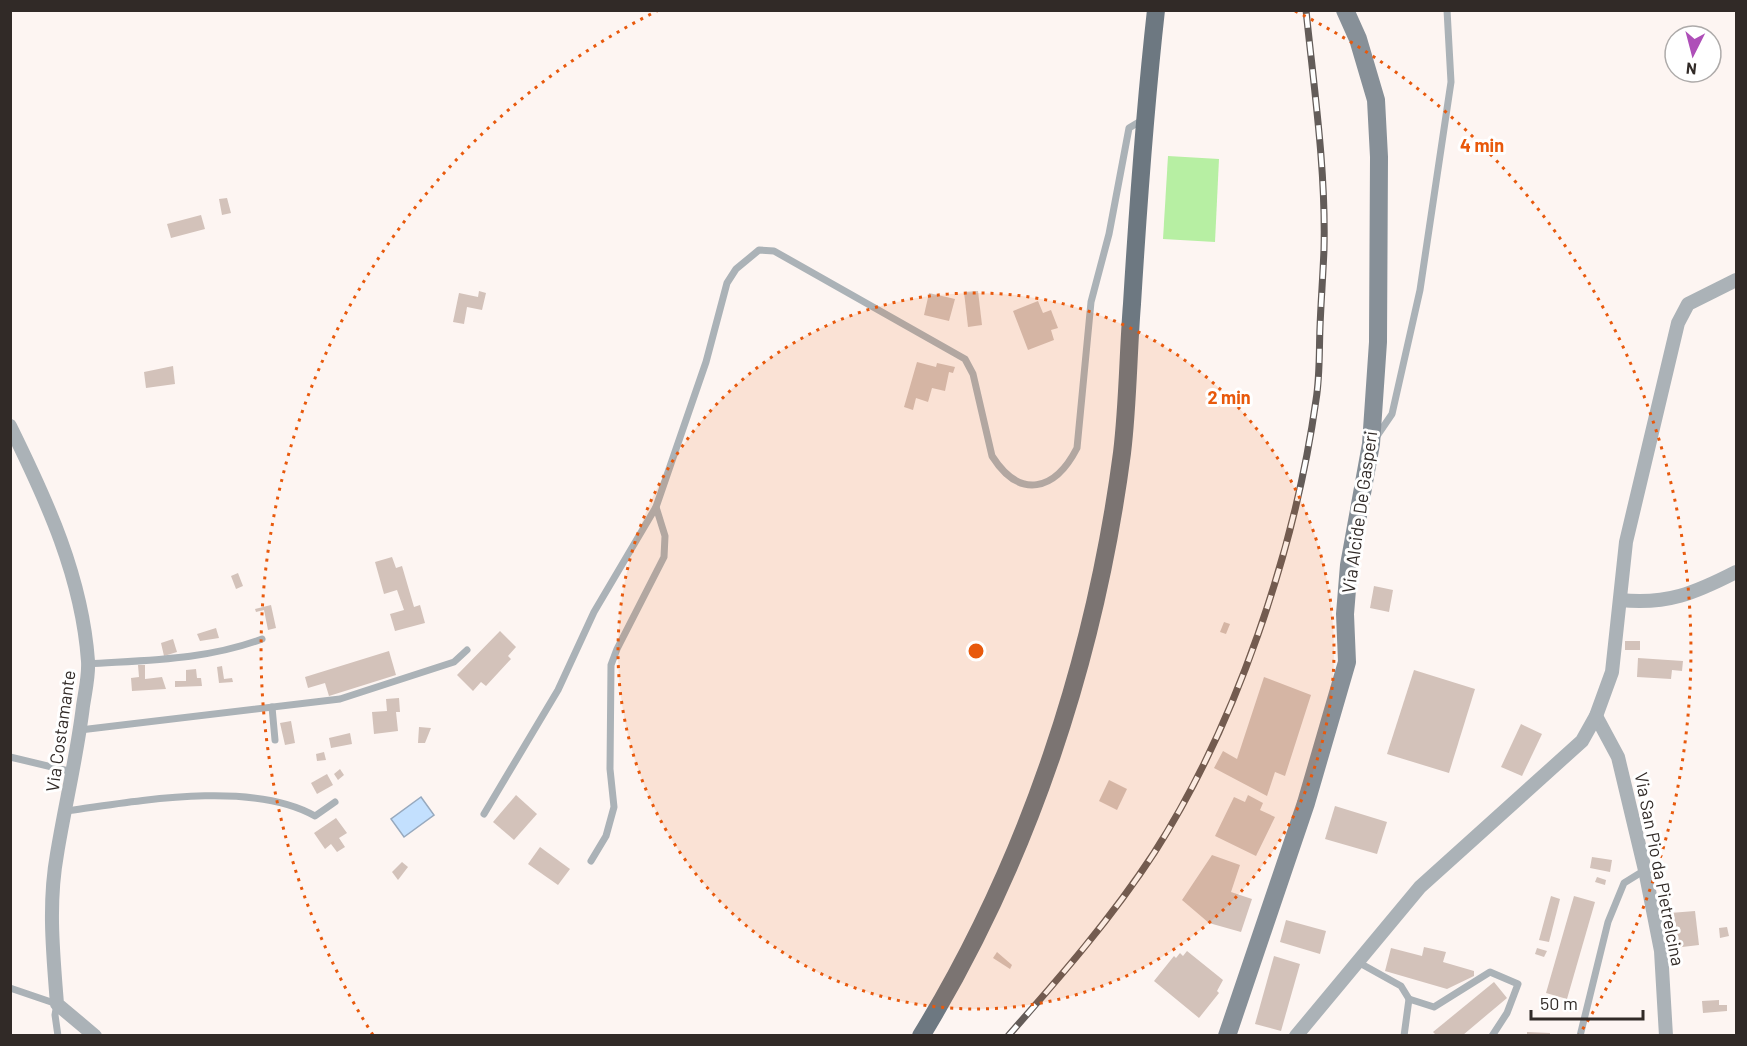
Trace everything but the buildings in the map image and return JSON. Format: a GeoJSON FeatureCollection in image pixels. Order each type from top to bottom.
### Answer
{"type":"FeatureCollection","features":[{"type":"Feature","properties":{"kind":"main road"},"geometry":{"type":"LineString","coordinates":[[921,1035],[952,985],[989,912],[1027,823],[1059,732],[1087,638],[1105,560],[1122,451],[1144,120],[1156,10]]}},
{"type":"Feature","properties":{"kind":"main road","name":"Via Alcide De Gasperi"},"geometry":{"type":"LineString","coordinates":[[1227,1035],[1309,793],[1347,662],[1345,614],[1349,565],[1371,444],[1378,342],[1379,158],[1376,100],[1358,39],[1345,10]]}},
{"type":"Feature","properties":{"kind":"street"},"geometry":{"type":"LineString","coordinates":[[1296,1035],[1420,887],[1582,741],[1596,716],[1612,672],[1626,542],[1677,323],[1688,304],[1737,280]]}},
{"type":"Feature","properties":{"kind":"street","name":"Via Costamante"},"geometry":{"type":"LineString","coordinates":[[10,426],[66,550],[78,594],[88,664],[80,730],[52,892],[51,941],[57,1004]]}},
{"type":"Feature","properties":{"kind":"street"},"geometry":{"type":"LineString","coordinates":[[1620,600],[1648,603],[1677,597],[1706,587],[1737,572]]}},
{"type":"Feature","properties":{"kind":"street","name":"Via San Pio da Pietrelcina"},"geometry":{"type":"LineString","coordinates":[[1596,716],[1618,757],[1645,870],[1661,951],[1666,1035]]}},
{"type":"Feature","properties":{"kind":"street"},"geometry":{"type":"LineString","coordinates":[[57,1004],[96,1035]]}},
{"type":"Feature","properties":{"kind":"lane"},"geometry":{"type":"LineString","coordinates":[[1371,444],[1392,414],[1420,290],[1450,82],[1447,10]]}},
{"type":"Feature","properties":{"kind":"lane"},"geometry":{"type":"LineString","coordinates":[[484,814],[558,690],[594,612],[656,507],[706,362],[727,283],[736,269],[759,250],[774,251],[965,359],[973,374],[992,456],[999,468],[1011,478],[1032,485],[1051,482],[1067,468],[1077,448],[1091,302],[1109,234],[1129,128],[1144,120]]}},
{"type":"Feature","properties":{"kind":"lane"},"geometry":{"type":"LineString","coordinates":[[591,861],[606,836],[614,807],[609,769],[611,665],[616,649],[664,558],[665,536],[656,507]]}},
{"type":"Feature","properties":{"kind":"lane"},"geometry":{"type":"LineString","coordinates":[[88,664],[179,658],[229,651],[262,639]]}},
{"type":"Feature","properties":{"kind":"lane"},"geometry":{"type":"LineString","coordinates":[[80,730],[340,699],[454,662],[467,650]]}},
{"type":"Feature","properties":{"kind":"lane"},"geometry":{"type":"LineString","coordinates":[[273,707],[275,740]]}},
{"type":"Feature","properties":{"kind":"lane"},"geometry":{"type":"LineString","coordinates":[[10,757],[73,772]]}},
{"type":"Feature","properties":{"kind":"lane"},"geometry":{"type":"LineString","coordinates":[[66,811],[189,796],[259,798],[297,806],[315,816],[335,802]]}},
{"type":"Feature","properties":{"kind":"lane"},"geometry":{"type":"LineString","coordinates":[[1580,1035],[1608,922],[1624,883],[1645,870]]}},
{"type":"Feature","properties":{"kind":"lane"},"geometry":{"type":"LineString","coordinates":[[1356,962],[1401,986],[1409,999],[1404,1035]]}},
{"type":"Feature","properties":{"kind":"lane"},"geometry":{"type":"LineString","coordinates":[[1409,999],[1434,1007],[1490,972],[1502,975],[1518,984],[1507,1013],[1492,1035]]}},
{"type":"Feature","properties":{"kind":"lane"},"geometry":{"type":"LineString","coordinates":[[10,988],[57,1004],[55,1015],[58,1035]]}},
{"type":"Feature","properties":{"kind":"green space"},"geometry":{"type":"Polygon","coordinates":[[[1168,156],[1219,159],[1215,242],[1163,239],[1168,156]]]}},
{"type":"Feature","properties":{"kind":"water"},"geometry":{"type":"Polygon","coordinates":[[[421,797],[434,815],[404,837],[391,819],[421,797]]]}},
{"type":"Feature","properties":{"kind":"railway"},"geometry":{"type":"LineString","coordinates":[[1008,1036],[1103,924],[1138,877],[1184,803],[1236,693],[1277,576],[1306,457],[1319,373],[1324,249],[1323,189],[1306,10]]}}]}
